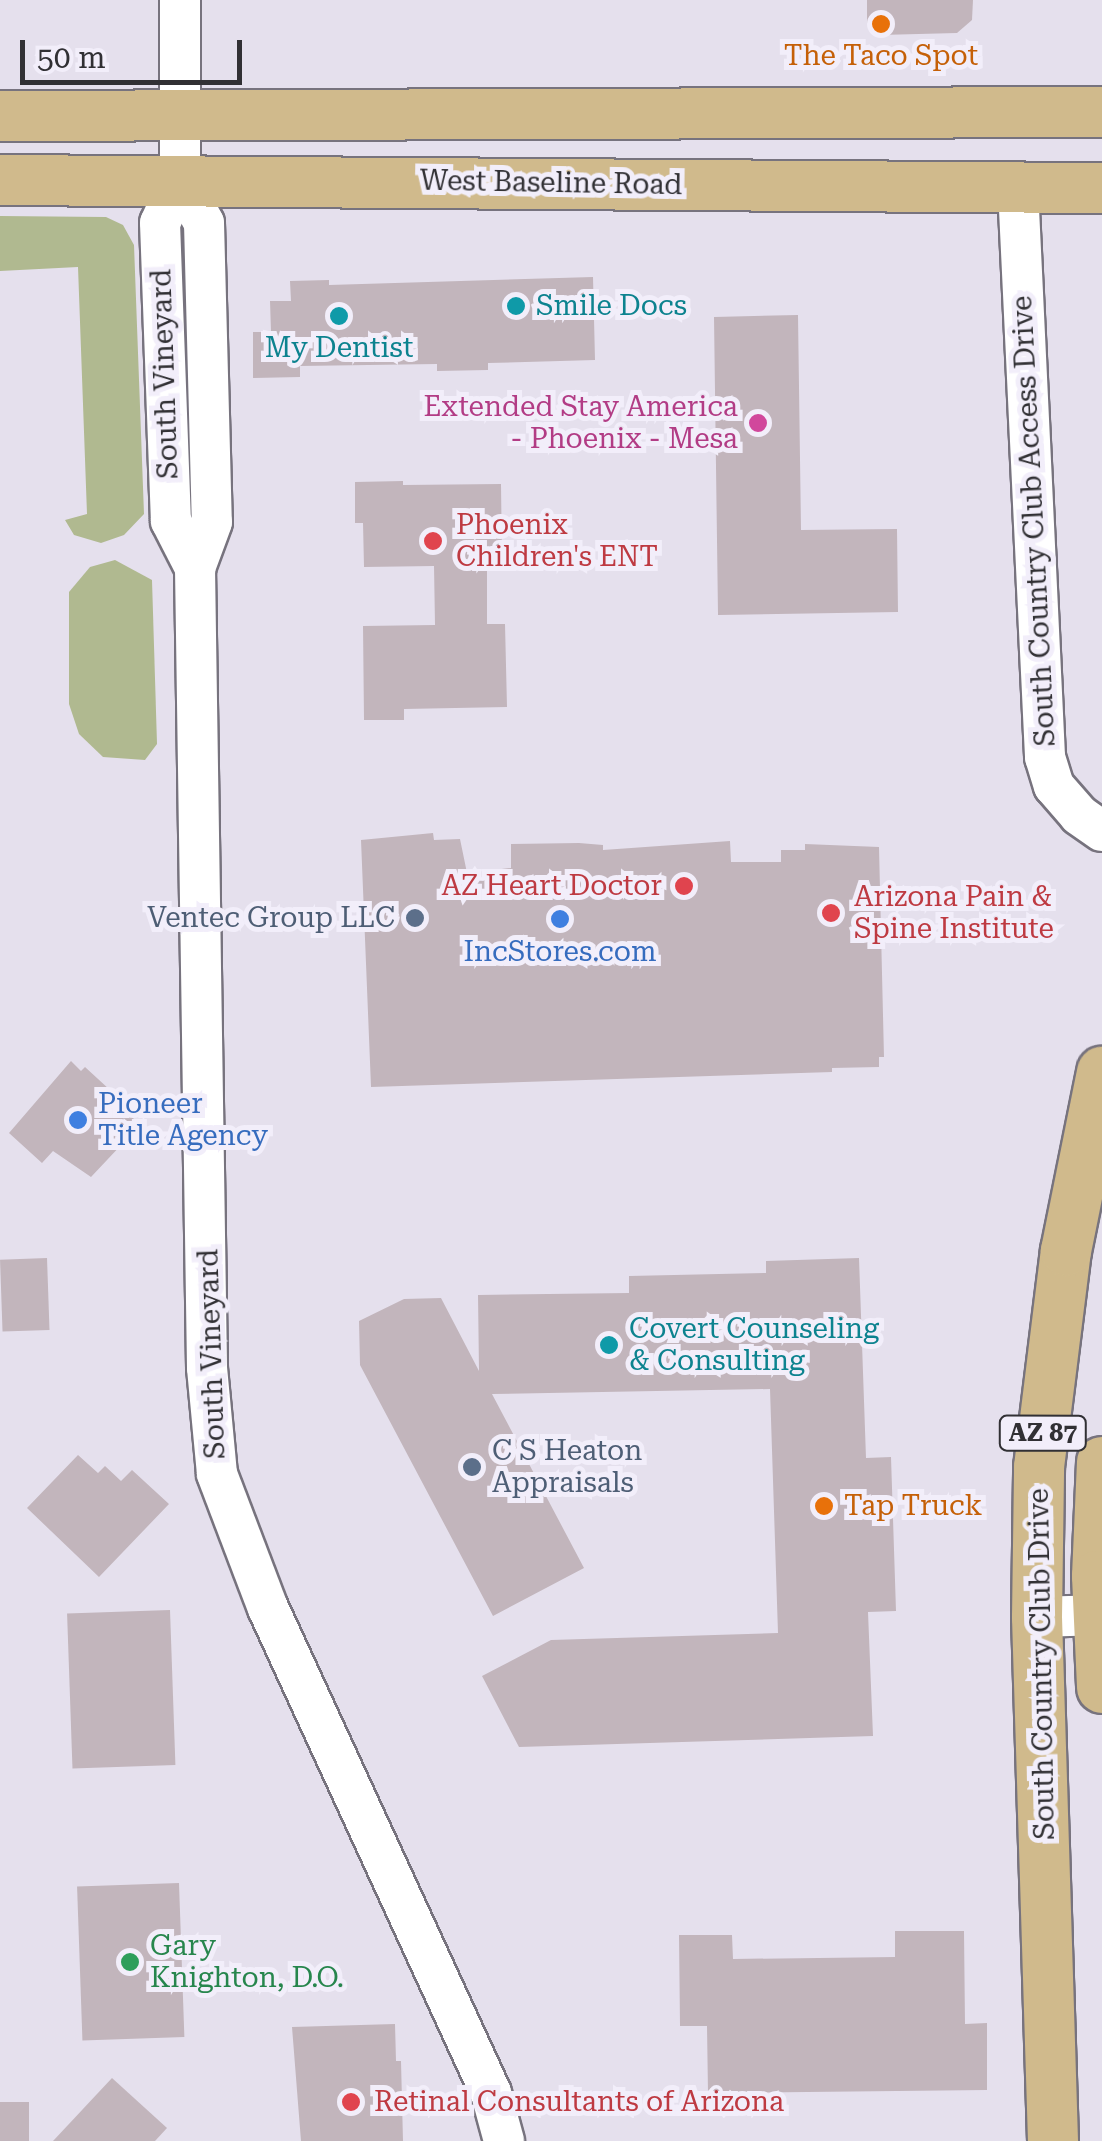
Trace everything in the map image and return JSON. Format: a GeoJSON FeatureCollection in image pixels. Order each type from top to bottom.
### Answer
{"type":"FeatureCollection","features":[{"type":"Feature","properties":{"kind":"main road"},"geometry":{"type":"LineString","coordinates":[[0,116],[1102,112]]}},
{"type":"Feature","properties":{"kind":"main road","name":"West Baseline Road"},"geometry":{"type":"LineString","coordinates":[[0,180],[1102,188]]}},
{"type":"Feature","properties":{"kind":"main road","name":"South Country Club Drive"},"geometry":{"type":"LineString","coordinates":[[1053,2141],[1037,1617],[1039,1468],[1053,1332],[1102,1072]]}},
{"type":"Feature","properties":{"kind":"main road","name":"South Country Club Drive"},"geometry":{"type":"LineString","coordinates":[[1102,1462],[1102,1688]]}},
{"type":"Feature","properties":{"kind":"street","name":"South Vineyard"},"geometry":{"type":"LineString","coordinates":[[180,0],[180,180],[160,223],[171,522],[195,568],[206,1368],[217,1474],[268,1608],[491,2093],[504,2141]]}},
{"type":"Feature","properties":{"kind":"street","name":"South Country Club Access Drive"},"geometry":{"type":"LineString","coordinates":[[1018,188],[1045,756],[1054,786],[1078,815],[1102,831]]}},
{"type":"Feature","properties":{"kind":"street"},"geometry":{"type":"LineString","coordinates":[[1037,1617],[1101,1614]]}},
{"type":"Feature","properties":{"kind":"green space"},"geometry":{"type":"Polygon","coordinates":[[[0,216],[106,217],[123,225],[134,245],[144,514],[124,535],[101,543],[74,535],[65,520],[87,514],[78,267],[0,271],[0,216]]]}},
{"type":"Feature","properties":{"kind":"green space"},"geometry":{"type":"Polygon","coordinates":[[[115,560],[152,580],[157,744],[145,760],[103,757],[79,734],[69,704],[69,592],[90,567],[115,560]]]}},
{"type":"Feature","properties":{"kind":"building"},"geometry":{"type":"Polygon","coordinates":[[[867,0],[973,0],[972,20],[957,33],[880,35],[867,23],[867,0]]]}},
{"type":"Feature","properties":{"kind":"building"},"geometry":{"type":"Polygon","coordinates":[[[593,277],[595,360],[488,363],[488,370],[437,371],[437,364],[300,366],[300,377],[253,378],[253,332],[271,332],[270,301],[291,301],[290,281],[329,280],[329,285],[593,277]]]}},
{"type":"Feature","properties":{"kind":"building","name":"Extended Stay America - Phoenix - Mesa"},"geometry":{"type":"Polygon","coordinates":[[[798,315],[801,530],[897,529],[898,612],[718,615],[714,317],[798,315]]]}},
{"type":"Feature","properties":{"kind":"building"},"geometry":{"type":"Polygon","coordinates":[[[403,481],[403,485],[501,484],[502,560],[487,560],[487,624],[505,624],[507,707],[404,709],[404,720],[364,720],[363,626],[435,625],[434,566],[364,567],[363,523],[355,523],[355,482],[403,481]]]}},
{"type":"Feature","properties":{"kind":"building"},"geometry":{"type":"Polygon","coordinates":[[[433,833],[434,840],[460,839],[467,873],[511,868],[511,844],[579,843],[603,845],[603,850],[730,841],[731,862],[781,862],[781,850],[805,850],[805,844],[879,847],[884,1057],[879,1057],[879,1067],[832,1068],[832,1072],[371,1087],[361,840],[433,833]]]}},
{"type":"Feature","properties":{"kind":"building","name":"Pioneer Title Agency"},"geometry":{"type":"Polygon","coordinates":[[[71,1061],[81,1071],[85,1067],[135,1113],[131,1116],[140,1125],[91,1177],[53,1151],[42,1163],[9,1133],[71,1061]]]}},
{"type":"Feature","properties":{"kind":"building"},"geometry":{"type":"Polygon","coordinates":[[[47,1258],[50,1330],[3,1332],[0,1260],[47,1258]]]}},
{"type":"Feature","properties":{"kind":"building"},"geometry":{"type":"Polygon","coordinates":[[[859,1258],[866,1458],[891,1457],[896,1611],[868,1612],[873,1736],[519,1747],[482,1676],[551,1640],[778,1633],[770,1389],[492,1394],[584,1568],[493,1616],[360,1365],[359,1321],[404,1299],[441,1298],[479,1371],[478,1295],[629,1293],[629,1276],[766,1273],[766,1261],[859,1258]]]}},
{"type":"Feature","properties":{"kind":"building"},"geometry":{"type":"Polygon","coordinates":[[[78,1455],[98,1473],[105,1466],[121,1481],[132,1470],[169,1504],[99,1577],[27,1508],[78,1455]]]}},
{"type":"Feature","properties":{"kind":"building"},"geometry":{"type":"Polygon","coordinates":[[[170,1610],[175,1765],[72,1769],[67,1614],[170,1610]]]}},
{"type":"Feature","properties":{"kind":"building","name":"Gary Knighton, D.O."},"geometry":{"type":"Polygon","coordinates":[[[179,1883],[184,2037],[82,2040],[77,1887],[179,1883]]]}},
{"type":"Feature","properties":{"kind":"building"},"geometry":{"type":"Polygon","coordinates":[[[895,1931],[964,1931],[965,2024],[987,2023],[987,2090],[708,2093],[707,2026],[680,2026],[679,1935],[732,1935],[733,1959],[895,1957],[895,1931]]]}},
{"type":"Feature","properties":{"kind":"building","name":"Retinal Consultants of Arizona"},"geometry":{"type":"Polygon","coordinates":[[[395,2024],[396,2061],[401,2061],[403,2141],[301,2141],[292,2027],[395,2024]]]}},
{"type":"Feature","properties":{"kind":"building"},"geometry":{"type":"Polygon","coordinates":[[[112,2078],[167,2128],[155,2141],[53,2141],[112,2078]]]}},
{"type":"Feature","properties":{"kind":"building"},"geometry":{"type":"Polygon","coordinates":[[[0,2102],[29,2102],[29,2141],[0,2141],[0,2102]]]}},
{"type":"Feature","properties":{"kind":"place","name":"The Taco Spot"},"geometry":{"type":"Point","coordinates":[881,24]}},
{"type":"Feature","properties":{"kind":"place","name":"Smile Docs"},"geometry":{"type":"Point","coordinates":[516,306]}},
{"type":"Feature","properties":{"kind":"place","name":"My Dentist"},"geometry":{"type":"Point","coordinates":[339,316]}},
{"type":"Feature","properties":{"kind":"place","name":"Extended Stay America - Phoenix - Mesa"},"geometry":{"type":"Point","coordinates":[758,423]}},
{"type":"Feature","properties":{"kind":"place","name":"Phoenix Children's ENT"},"geometry":{"type":"Point","coordinates":[433,541]}},
{"type":"Feature","properties":{"kind":"place","name":"AZ Heart Doctor"},"geometry":{"type":"Point","coordinates":[684,886]}},
{"type":"Feature","properties":{"kind":"place","name":"Arizona Pain & Spine Institute"},"geometry":{"type":"Point","coordinates":[831,913]}},
{"type":"Feature","properties":{"kind":"place","name":"Ventec Group LLC"},"geometry":{"type":"Point","coordinates":[415,918]}},
{"type":"Feature","properties":{"kind":"place","name":"IncStores.com"},"geometry":{"type":"Point","coordinates":[560,919]}},
{"type":"Feature","properties":{"kind":"place","name":"Pioneer Title Agency"},"geometry":{"type":"Point","coordinates":[78,1120]}},
{"type":"Feature","properties":{"kind":"place","name":"Covert Counseling & Consulting"},"geometry":{"type":"Point","coordinates":[609,1345]}},
{"type":"Feature","properties":{"kind":"place","name":"C S Heaton Appraisals"},"geometry":{"type":"Point","coordinates":[472,1467]}},
{"type":"Feature","properties":{"kind":"place","name":"Tap Truck"},"geometry":{"type":"Point","coordinates":[824,1506]}},
{"type":"Feature","properties":{"kind":"place","name":"Gary Knighton, D.O."},"geometry":{"type":"Point","coordinates":[130,1962]}},
{"type":"Feature","properties":{"kind":"place","name":"Retinal Consultants of Arizona"},"geometry":{"type":"Point","coordinates":[351,2102]}}]}
